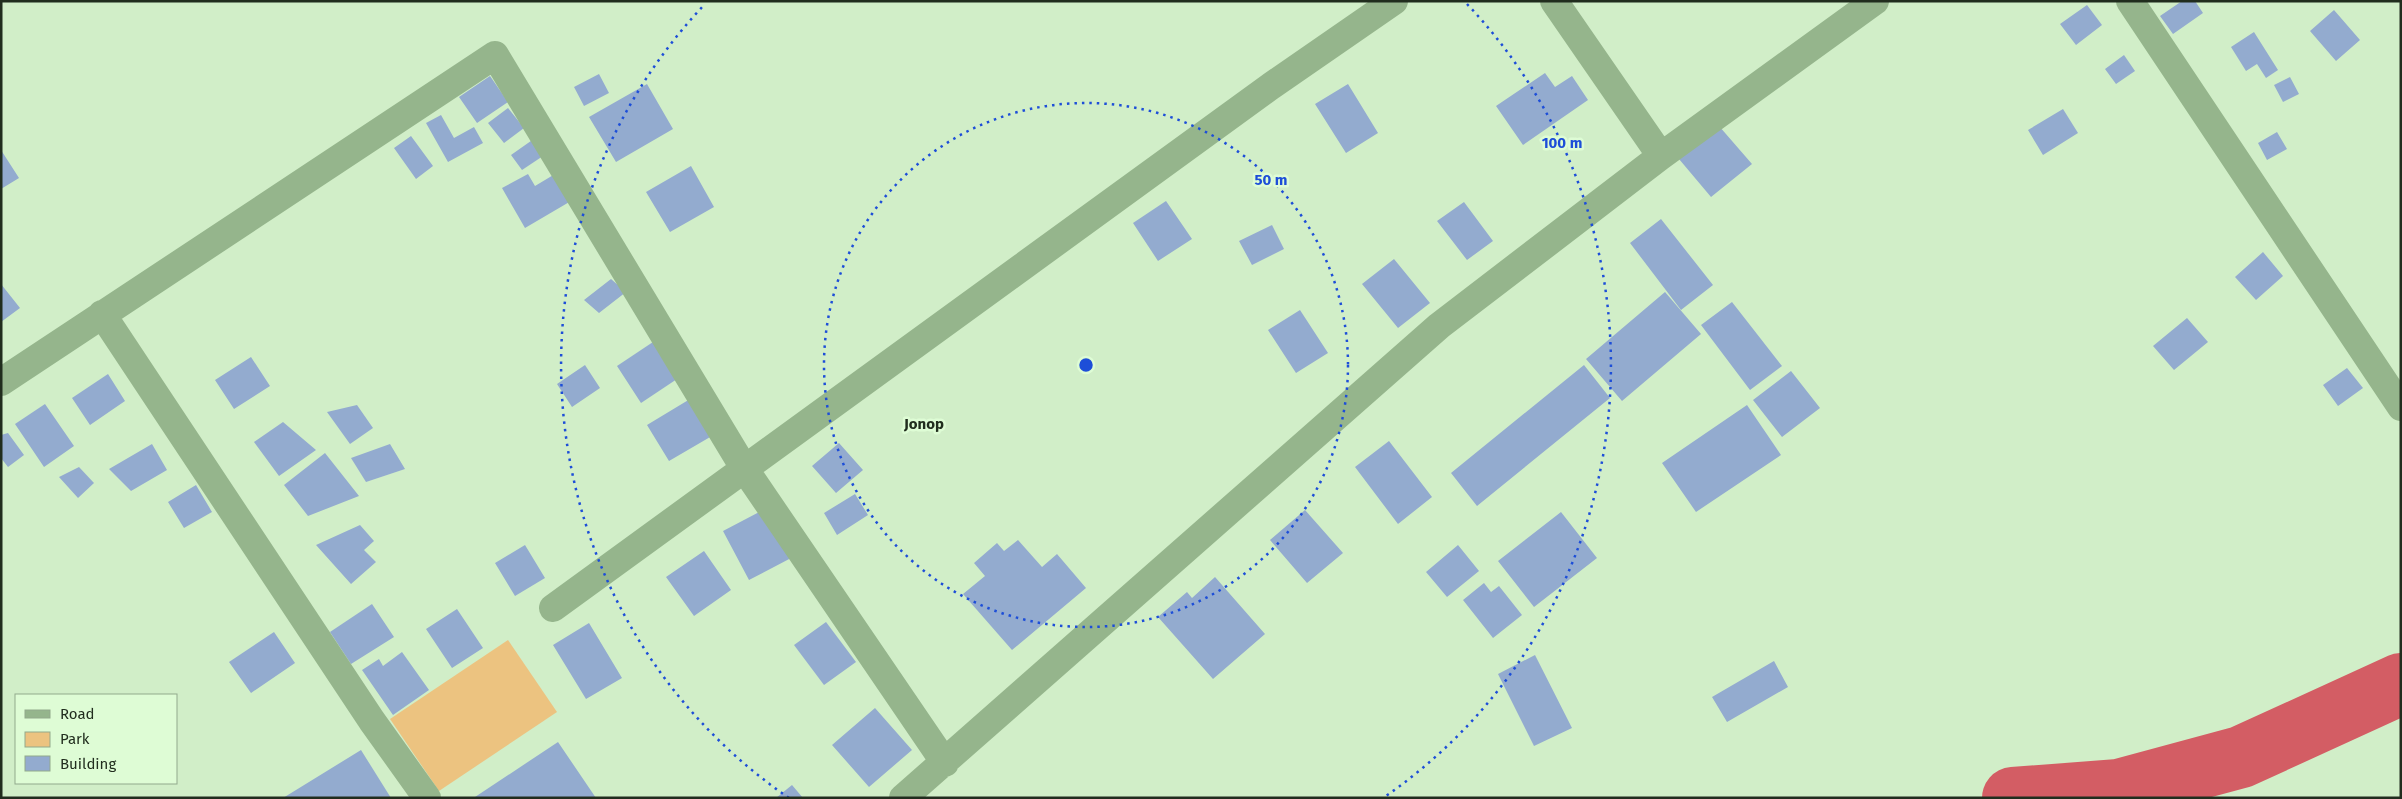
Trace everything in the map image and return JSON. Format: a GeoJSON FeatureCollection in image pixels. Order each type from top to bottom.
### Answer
{"type":"FeatureCollection","features":[{"type":"Feature","properties":{"kind":"street"},"geometry":{"type":"LineString","coordinates":[[553,608],[1271,86],[1394,1]]}},
{"type":"Feature","properties":{"kind":"street"},"geometry":{"type":"LineString","coordinates":[[1554,1],[1661,156]]}},
{"type":"Feature","properties":{"kind":"street"},"geometry":{"type":"LineString","coordinates":[[903,798],[1439,326],[1661,156],[1875,1]]}},
{"type":"Feature","properties":{"kind":"street"},"geometry":{"type":"LineString","coordinates":[[2130,1],[2401,407]]}},
{"type":"Feature","properties":{"kind":"street"},"geometry":{"type":"LineString","coordinates":[[1,382],[495,55],[744,468],[945,763]]}},
{"type":"Feature","properties":{"kind":"street"},"geometry":{"type":"LineString","coordinates":[[102,314],[372,721],[426,798]]}},
{"type":"Feature","properties":{"kind":"green space"},"geometry":{"type":"Polygon","coordinates":[[[508,640],[557,712],[439,791],[390,719],[508,640]]]}},
{"type":"Feature","properties":{"kind":"building"},"geometry":{"type":"Polygon","coordinates":[[[2182,1],[2195,1],[2203,13],[2173,34],[2160,16],[2182,1]]]}},
{"type":"Feature","properties":{"kind":"building"},"geometry":{"type":"Polygon","coordinates":[[[2087,5],[2102,25],[2076,45],[2060,24],[2087,5]]]}},
{"type":"Feature","properties":{"kind":"building"},"geometry":{"type":"Polygon","coordinates":[[[2334,10],[2360,40],[2336,61],[2310,31],[2334,10]]]}},
{"type":"Feature","properties":{"kind":"building"},"geometry":{"type":"Polygon","coordinates":[[[2254,32],[2278,70],[2266,78],[2257,64],[2246,71],[2231,47],[2254,32]]]}},
{"type":"Feature","properties":{"kind":"building"},"geometry":{"type":"Polygon","coordinates":[[[2124,55],[2135,71],[2116,84],[2105,69],[2124,55]]]}},
{"type":"Feature","properties":{"kind":"building"},"geometry":{"type":"Polygon","coordinates":[[[1545,73],[1555,87],[1572,76],[1588,100],[1523,145],[1496,106],[1545,73]]]}},
{"type":"Feature","properties":{"kind":"building"},"geometry":{"type":"Polygon","coordinates":[[[599,74],[609,93],[584,106],[574,87],[599,74]]]}},
{"type":"Feature","properties":{"kind":"building"},"geometry":{"type":"Polygon","coordinates":[[[490,76],[508,102],[477,123],[459,97],[490,76]]]}},
{"type":"Feature","properties":{"kind":"building"},"geometry":{"type":"Polygon","coordinates":[[[2290,77],[2299,94],[2283,102],[2274,85],[2290,77]]]}},
{"type":"Feature","properties":{"kind":"building"},"geometry":{"type":"Polygon","coordinates":[[[647,84],[673,129],[616,162],[589,117],[647,84]]]}},
{"type":"Feature","properties":{"kind":"building"},"geometry":{"type":"Polygon","coordinates":[[[1348,84],[1378,133],[1346,153],[1315,104],[1348,84]]]}},
{"type":"Feature","properties":{"kind":"building"},"geometry":{"type":"Polygon","coordinates":[[[508,108],[524,128],[504,143],[488,123],[508,108]]]}},
{"type":"Feature","properties":{"kind":"building"},"geometry":{"type":"Polygon","coordinates":[[[2063,109],[2078,133],[2043,155],[2028,130],[2063,109]]]}},
{"type":"Feature","properties":{"kind":"building"},"geometry":{"type":"Polygon","coordinates":[[[441,115],[454,138],[474,127],[483,143],[448,162],[426,123],[441,115]]]}},
{"type":"Feature","properties":{"kind":"building"},"geometry":{"type":"Polygon","coordinates":[[[1719,126],[1752,164],[1711,197],[1679,159],[1719,126]]]}},
{"type":"Feature","properties":{"kind":"building"},"geometry":{"type":"Polygon","coordinates":[[[2277,132],[2287,149],[2267,160],[2258,143],[2277,132]]]}},
{"type":"Feature","properties":{"kind":"building"},"geometry":{"type":"Polygon","coordinates":[[[411,136],[433,166],[416,179],[394,148],[411,136]]]}},
{"type":"Feature","properties":{"kind":"building"},"geometry":{"type":"Polygon","coordinates":[[[538,136],[549,152],[522,170],[511,155],[538,136]]]}},
{"type":"Feature","properties":{"kind":"building"},"geometry":{"type":"Polygon","coordinates":[[[1,150],[19,178],[1,189],[1,150]]]}},
{"type":"Feature","properties":{"kind":"building"},"geometry":{"type":"Polygon","coordinates":[[[691,166],[714,207],[670,232],[646,192],[691,166]]]}},
{"type":"Feature","properties":{"kind":"building"},"geometry":{"type":"Polygon","coordinates":[[[528,174],[535,186],[555,174],[571,201],[525,228],[502,188],[528,174]]]}},
{"type":"Feature","properties":{"kind":"building"},"geometry":{"type":"Polygon","coordinates":[[[1166,201],[1192,239],[1158,261],[1133,223],[1166,201]]]}},
{"type":"Feature","properties":{"kind":"building"},"geometry":{"type":"Polygon","coordinates":[[[1464,202],[1493,241],[1467,260],[1437,221],[1464,202]]]}},
{"type":"Feature","properties":{"kind":"building"},"geometry":{"type":"Polygon","coordinates":[[[1661,219],[1713,285],[1681,310],[1630,243],[1661,219]]]}},
{"type":"Feature","properties":{"kind":"building"},"geometry":{"type":"Polygon","coordinates":[[[1272,225],[1284,249],[1252,265],[1239,241],[1272,225]]]}},
{"type":"Feature","properties":{"kind":"building"},"geometry":{"type":"Polygon","coordinates":[[[2263,252],[2283,276],[2256,300],[2235,277],[2263,252]]]}},
{"type":"Feature","properties":{"kind":"building"},"geometry":{"type":"Polygon","coordinates":[[[1394,259],[1430,303],[1398,328],[1362,284],[1394,259]]]}},
{"type":"Feature","properties":{"kind":"building"},"geometry":{"type":"Polygon","coordinates":[[[611,279],[626,292],[599,313],[584,300],[611,279]]]}},
{"type":"Feature","properties":{"kind":"building"},"geometry":{"type":"Polygon","coordinates":[[[1,284],[20,308],[1,322],[1,284]]]}},
{"type":"Feature","properties":{"kind":"building"},"geometry":{"type":"Polygon","coordinates":[[[1665,292],[1701,334],[1622,401],[1586,359],[1665,292]]]}},
{"type":"Feature","properties":{"kind":"building"},"geometry":{"type":"Polygon","coordinates":[[[1732,302],[1782,366],[1750,390],[1701,325],[1732,302]]]}},
{"type":"Feature","properties":{"kind":"building"},"geometry":{"type":"Polygon","coordinates":[[[1300,310],[1328,353],[1296,373],[1268,330],[1300,310]]]}},
{"type":"Feature","properties":{"kind":"building"},"geometry":{"type":"Polygon","coordinates":[[[2187,318],[2208,342],[2174,370],[2153,346],[2187,318]]]}},
{"type":"Feature","properties":{"kind":"building"},"geometry":{"type":"Polygon","coordinates":[[[653,342],[677,379],[641,403],[617,366],[653,342]]]}},
{"type":"Feature","properties":{"kind":"building"},"geometry":{"type":"Polygon","coordinates":[[[251,357],[270,386],[234,409],[215,380],[251,357]]]}},
{"type":"Feature","properties":{"kind":"building"},"geometry":{"type":"Polygon","coordinates":[[[585,365],[600,388],[572,407],[557,384],[585,365]]]}},
{"type":"Feature","properties":{"kind":"building"},"geometry":{"type":"Polygon","coordinates":[[[1584,365],[1610,398],[1477,506],[1451,473],[1584,365]]]}},
{"type":"Feature","properties":{"kind":"building"},"geometry":{"type":"Polygon","coordinates":[[[2347,368],[2363,388],[2338,406],[2323,385],[2347,368]]]}},
{"type":"Feature","properties":{"kind":"building"},"geometry":{"type":"Polygon","coordinates":[[[1791,371],[1820,408],[1782,437],[1753,400],[1791,371]]]}},
{"type":"Feature","properties":{"kind":"building"},"geometry":{"type":"Polygon","coordinates":[[[108,374],[125,401],[90,425],[72,398],[108,374]]]}},
{"type":"Feature","properties":{"kind":"building"},"geometry":{"type":"Polygon","coordinates":[[[695,396],[717,433],[669,461],[647,425],[695,396]]]}},
{"type":"Feature","properties":{"kind":"building"},"geometry":{"type":"Polygon","coordinates":[[[45,404],[74,446],[44,467],[15,424],[45,404]]]}},
{"type":"Feature","properties":{"kind":"building"},"geometry":{"type":"Polygon","coordinates":[[[357,405],[373,428],[350,444],[327,412],[357,405]]]}},
{"type":"Feature","properties":{"kind":"building"},"geometry":{"type":"Polygon","coordinates":[[[1747,405],[1781,455],[1696,512],[1662,463],[1747,405]]]}},
{"type":"Feature","properties":{"kind":"building"},"geometry":{"type":"Polygon","coordinates":[[[283,422],[316,450],[279,476],[254,442],[283,422]]]}},
{"type":"Feature","properties":{"kind":"building"},"geometry":{"type":"Polygon","coordinates":[[[8,433],[24,455],[8,467],[1,458],[1,435],[8,433]]]}},
{"type":"Feature","properties":{"kind":"building"},"geometry":{"type":"Polygon","coordinates":[[[1389,441],[1432,497],[1398,524],[1355,467],[1389,441]]]}},
{"type":"Feature","properties":{"kind":"building"},"geometry":{"type":"Polygon","coordinates":[[[839,443],[863,470],[836,493],[812,466],[839,443]]]}},
{"type":"Feature","properties":{"kind":"building"},"geometry":{"type":"Polygon","coordinates":[[[152,444],[167,470],[131,491],[109,469],[152,444]]]}},
{"type":"Feature","properties":{"kind":"building"},"geometry":{"type":"Polygon","coordinates":[[[390,444],[405,469],[366,482],[351,458],[390,444]]]}},
{"type":"Feature","properties":{"kind":"building"},"geometry":{"type":"Polygon","coordinates":[[[325,453],[359,496],[308,516],[284,485],[325,453]]]}},
{"type":"Feature","properties":{"kind":"building"},"geometry":{"type":"Polygon","coordinates":[[[79,467],[94,483],[78,498],[59,477],[79,467]]]}},
{"type":"Feature","properties":{"kind":"building"},"geometry":{"type":"Polygon","coordinates":[[[196,485],[212,512],[184,528],[168,502],[196,485]]]}},
{"type":"Feature","properties":{"kind":"building"},"geometry":{"type":"Polygon","coordinates":[[[855,494],[868,515],[837,535],[824,513],[855,494]]]}},
{"type":"Feature","properties":{"kind":"building"},"geometry":{"type":"Polygon","coordinates":[[[767,508],[793,557],[749,580],[723,531],[767,508]]]}},
{"type":"Feature","properties":{"kind":"building"},"geometry":{"type":"Polygon","coordinates":[[[1305,510],[1343,553],[1307,583],[1270,540],[1305,510]]]}},
{"type":"Feature","properties":{"kind":"building"},"geometry":{"type":"Polygon","coordinates":[[[1561,512],[1597,558],[1534,607],[1498,561],[1561,512]]]}},
{"type":"Feature","properties":{"kind":"building"},"geometry":{"type":"Polygon","coordinates":[[[360,525],[374,541],[364,550],[376,562],[351,584],[316,545],[360,525]]]}},
{"type":"Feature","properties":{"kind":"building"},"geometry":{"type":"Polygon","coordinates":[[[1018,540],[1042,567],[1057,554],[1086,588],[1012,650],[963,594],[985,576],[974,563],[997,543],[1004,551],[1018,540]]]}},
{"type":"Feature","properties":{"kind":"building"},"geometry":{"type":"Polygon","coordinates":[[[525,545],[545,578],[515,596],[495,563],[525,545]]]}},
{"type":"Feature","properties":{"kind":"building"},"geometry":{"type":"Polygon","coordinates":[[[1458,545],[1479,571],[1447,597],[1426,572],[1458,545]]]}},
{"type":"Feature","properties":{"kind":"building"},"geometry":{"type":"Polygon","coordinates":[[[704,551],[731,590],[694,616],[666,577],[704,551]]]}},
{"type":"Feature","properties":{"kind":"building"},"geometry":{"type":"Polygon","coordinates":[[[1215,577],[1265,634],[1213,679],[1158,617],[1187,592],[1192,598],[1215,577]]]}},
{"type":"Feature","properties":{"kind":"building"},"geometry":{"type":"Polygon","coordinates":[[[1484,583],[1491,592],[1499,586],[1522,615],[1493,638],[1463,600],[1484,583]]]}},
{"type":"Feature","properties":{"kind":"building"},"geometry":{"type":"Polygon","coordinates":[[[372,604],[394,637],[351,664],[330,632],[372,604]]]}},
{"type":"Feature","properties":{"kind":"building"},"geometry":{"type":"Polygon","coordinates":[[[457,609],[483,648],[452,668],[426,629],[457,609]]]}},
{"type":"Feature","properties":{"kind":"building"},"geometry":{"type":"Polygon","coordinates":[[[826,622],[856,662],[824,685],[794,645],[826,622]]]}},
{"type":"Feature","properties":{"kind":"building"},"geometry":{"type":"Polygon","coordinates":[[[589,623],[622,678],[586,699],[553,645],[589,623]]]}},
{"type":"Feature","properties":{"kind":"building"},"geometry":{"type":"Polygon","coordinates":[[[274,632],[295,663],[251,693],[229,662],[274,632]]]}},
{"type":"Feature","properties":{"kind":"building"},"geometry":{"type":"Polygon","coordinates":[[[402,652],[429,690],[393,715],[362,670],[379,659],[383,666],[402,652]]]}},
{"type":"Feature","properties":{"kind":"building"},"geometry":{"type":"Polygon","coordinates":[[[1535,655],[1572,728],[1534,746],[1498,674],[1535,655]]]}},
{"type":"Feature","properties":{"kind":"building"},"geometry":{"type":"Polygon","coordinates":[[[1774,661],[1788,687],[1727,722],[1712,697],[1774,661]]]}},
{"type":"Feature","properties":{"kind":"building"},"geometry":{"type":"Polygon","coordinates":[[[875,708],[912,750],[869,787],[832,745],[875,708]]]}},
{"type":"Feature","properties":{"kind":"building"},"geometry":{"type":"Polygon","coordinates":[[[558,742],[596,798],[475,797],[558,742]]]}},
{"type":"Feature","properties":{"kind":"building"},"geometry":{"type":"Polygon","coordinates":[[[361,750],[391,798],[283,798],[361,750]]]}},
{"type":"Feature","properties":{"kind":"building"},"geometry":{"type":"Polygon","coordinates":[[[792,785],[803,798],[776,798],[792,785]]]}},
{"type":"Feature","properties":{"kind":"waterway"},"geometry":{"type":"LineString","coordinates":[[2013,798],[2119,790],[2241,757],[2401,684]]}},
{"type":"Feature","properties":{"kind":"district","name":"Jonop"},"geometry":{"type":"Point","coordinates":[924,424]}}]}
